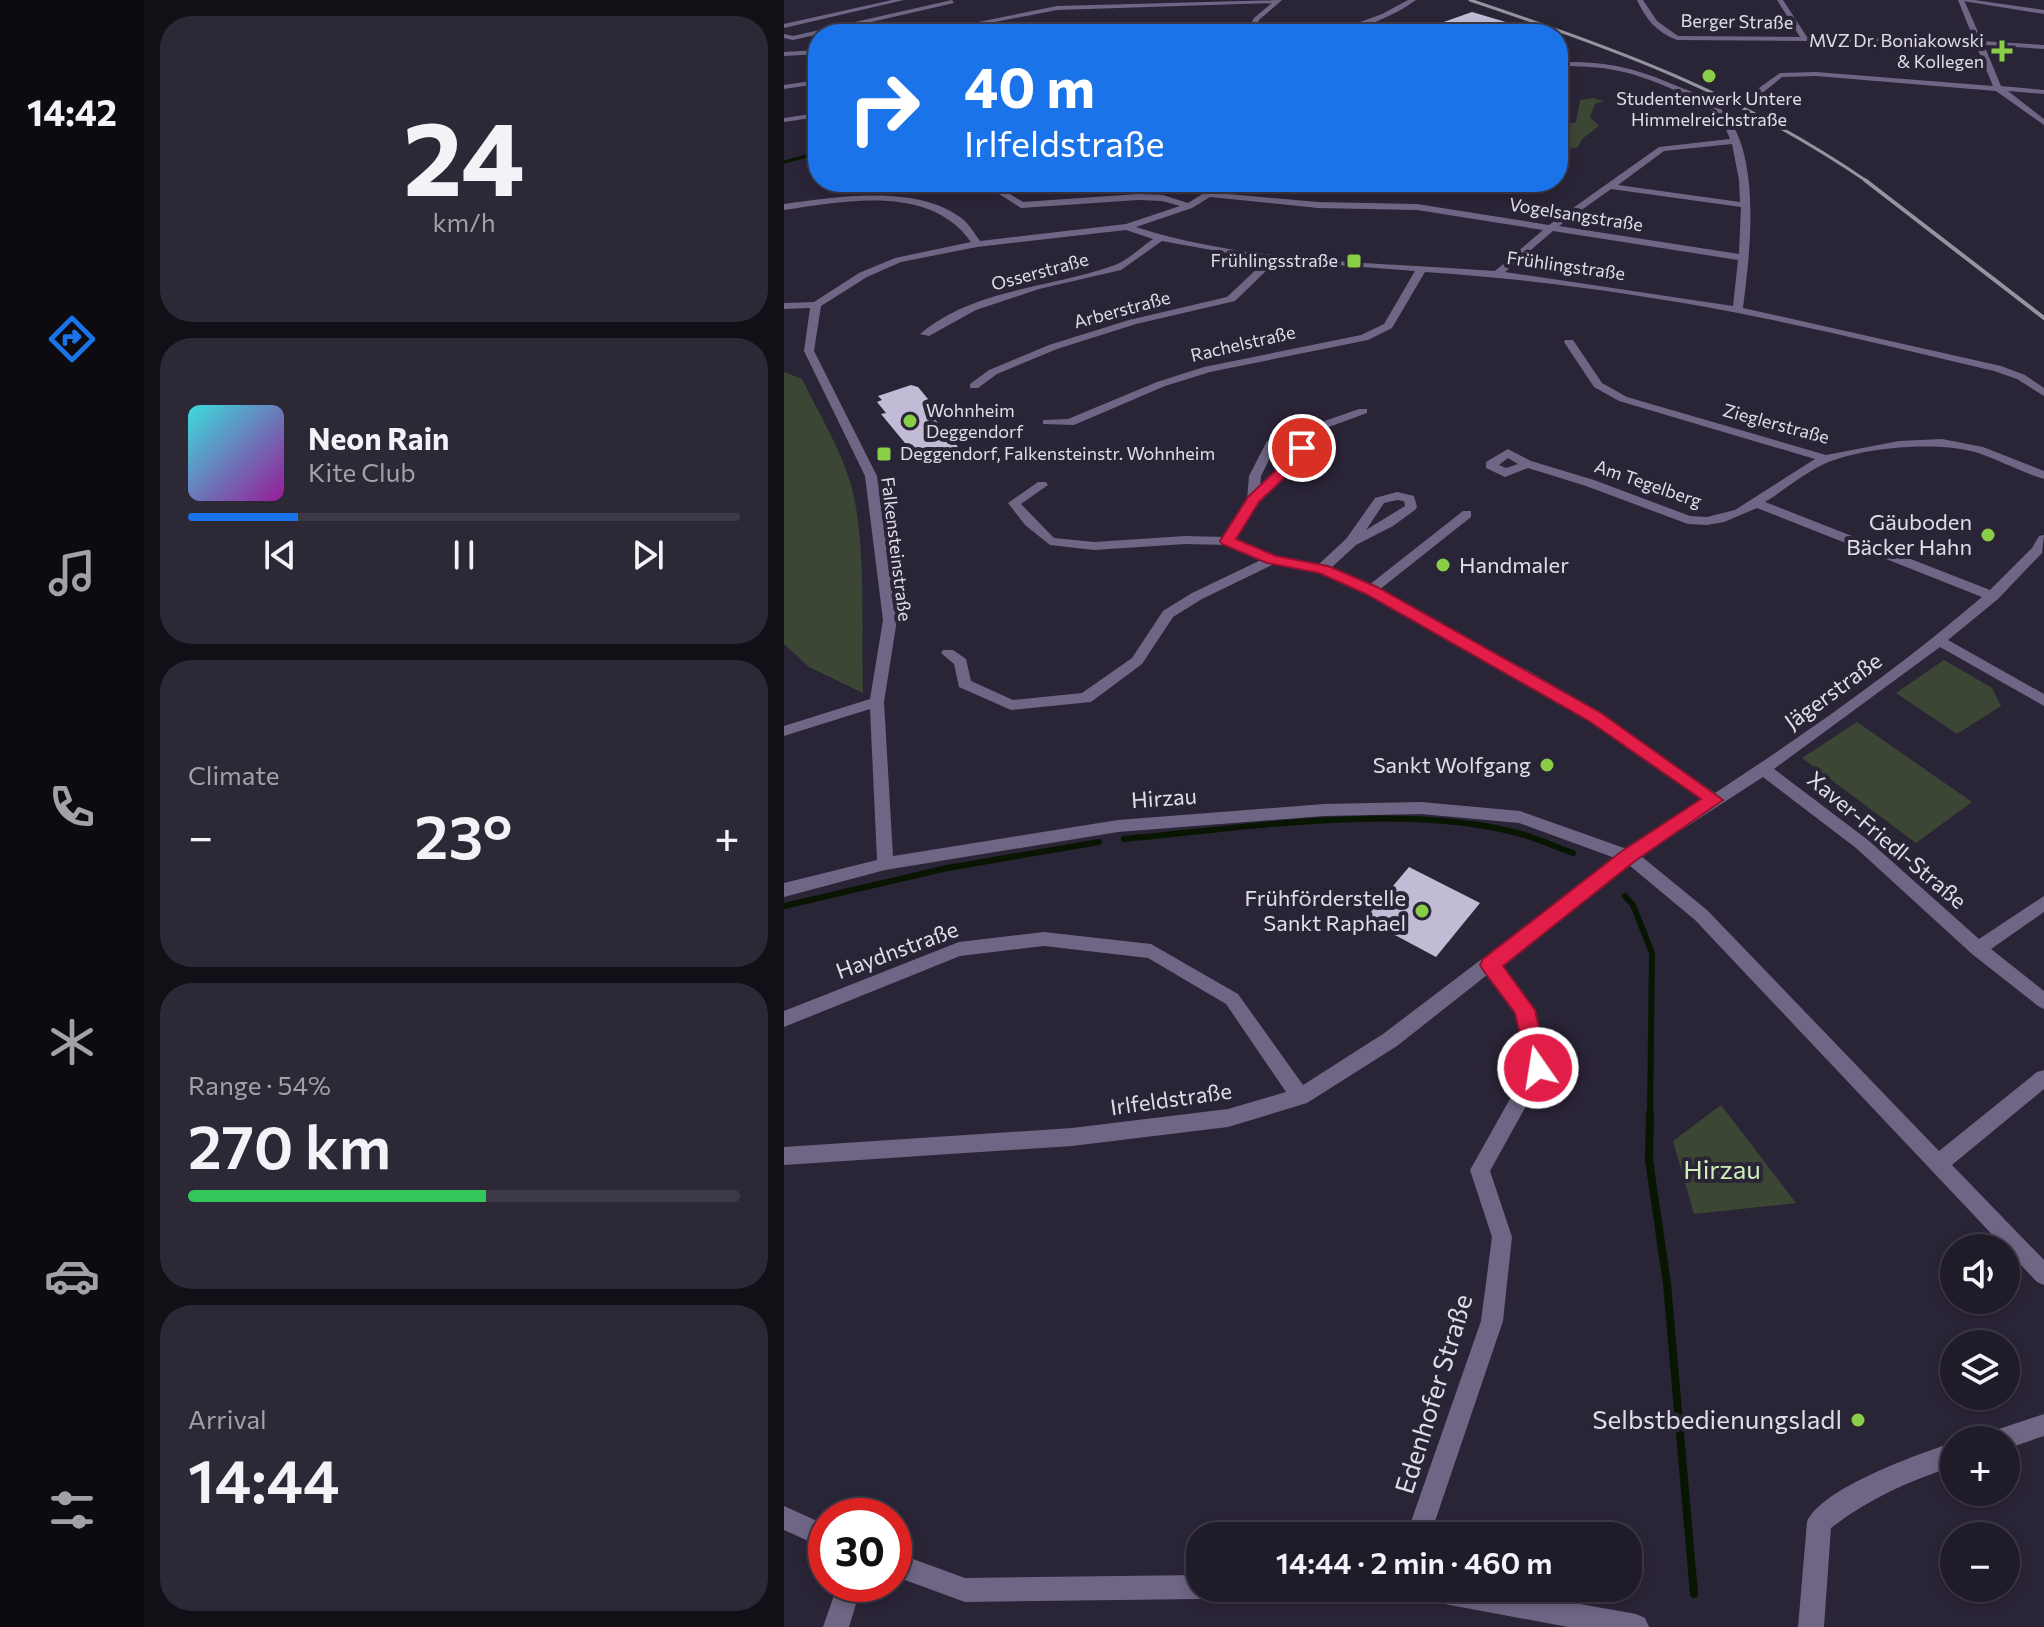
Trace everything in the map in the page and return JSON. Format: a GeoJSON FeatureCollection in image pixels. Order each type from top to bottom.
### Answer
{"type":"FeatureCollection","features":[{"type":"Feature","properties":{"kind":"street"},"geometry":{"type":"LineString","coordinates":[[784,26],[901,0]]}},
{"type":"Feature","properties":{"kind":"street"},"geometry":{"type":"LineString","coordinates":[[1358,24],[1413,0]]}},
{"type":"Feature","properties":{"kind":"street","name":"Berger Straße"},"geometry":{"type":"LineString","coordinates":[[1640,0],[1645,12],[1672,37],[1979,42],[2044,47]]}},
{"type":"Feature","properties":{"kind":"street"},"geometry":{"type":"LineString","coordinates":[[1780,0],[1804,38]]}},
{"type":"Feature","properties":{"kind":"street"},"geometry":{"type":"LineString","coordinates":[[1960,0],[2044,12]]}},
{"type":"Feature","properties":{"kind":"street"},"geometry":{"type":"LineString","coordinates":[[1960,0],[1998,88],[2044,123]]}},
{"type":"Feature","properties":{"kind":"street"},"geometry":{"type":"LineString","coordinates":[[975,24],[1057,8],[1139,2],[1280,1]]}},
{"type":"Feature","properties":{"kind":"street"},"geometry":{"type":"LineString","coordinates":[[1254,24],[1280,1]]}},
{"type":"Feature","properties":{"kind":"street"},"geometry":{"type":"LineString","coordinates":[[855,24],[952,2]]}},
{"type":"Feature","properties":{"kind":"street"},"geometry":{"type":"LineString","coordinates":[[1034,3],[1057,8]]}},
{"type":"Feature","properties":{"kind":"street"},"geometry":{"type":"LineString","coordinates":[[784,36],[793,38],[808,35]]}},
{"type":"Feature","properties":{"kind":"street"},"geometry":{"type":"LineString","coordinates":[[784,54],[808,53]]}},
{"type":"Feature","properties":{"kind":"street"},"geometry":{"type":"LineString","coordinates":[[1568,64],[1631,67],[1718,110],[1737,141],[1744,205],[1738,310]]}},
{"type":"Feature","properties":{"kind":"street"},"geometry":{"type":"LineString","coordinates":[[1752,97],[1780,75],[1816,74],[2044,92]]}},
{"type":"Feature","properties":{"kind":"street"},"geometry":{"type":"LineString","coordinates":[[785,87],[808,84]]}},
{"type":"Feature","properties":{"kind":"street"},"geometry":{"type":"LineString","coordinates":[[784,120],[808,116]]}},
{"type":"Feature","properties":{"kind":"street"},"geometry":{"type":"LineString","coordinates":[[1497,274],[1551,228],[1662,149],[1737,141]]}},
{"type":"Feature","properties":{"kind":"street"},"geometry":{"type":"LineString","coordinates":[[1608,186],[1744,205]]}},
{"type":"Feature","properties":{"kind":"street"},"geometry":{"type":"LineString","coordinates":[[1000,192],[1021,205],[1072,204],[1138,197],[1163,198],[1189,206]]}},
{"type":"Feature","properties":{"kind":"street"},"geometry":{"type":"LineString","coordinates":[[784,306],[816,305],[863,275],[898,260],[977,244],[1127,227],[1189,206],[1216,192]]}},
{"type":"Feature","properties":{"kind":"street","name":"Vogelsangstraße"},"geometry":{"type":"LineString","coordinates":[[1213,195],[1318,205],[1417,207],[1743,258]]}},
{"type":"Feature","properties":{"kind":"street"},"geometry":{"type":"LineString","coordinates":[[784,207],[846,198],[925,204],[942,209],[970,230],[977,244]]}},
{"type":"Feature","properties":{"kind":"street","name":"Frühlingstraße"},"geometry":{"type":"LineString","coordinates":[[1127,227],[1160,238],[1266,257],[1420,271],[1497,274],[1738,310],[1997,368],[2021,377],[2044,393]]}},
{"type":"Feature","properties":{"kind":"street","name":"Osserstraße"},"geometry":{"type":"LineString","coordinates":[[925,334],[972,308],[1036,287],[1118,268],[1160,238]]}},
{"type":"Feature","properties":{"kind":"street","name":"Arberstraße"},"geometry":{"type":"LineString","coordinates":[[974,386],[993,372],[1053,347],[1133,322],[1231,299],[1265,267],[1266,257]]}},
{"type":"Feature","properties":{"kind":"street","name":"Rachelstraße"},"geometry":{"type":"LineString","coordinates":[[1047,422],[1070,423],[1161,384],[1208,369],[1364,338],[1388,326],[1420,271]]}},
{"type":"Feature","properties":{"kind":"street","name":"Falkensteinstraße"},"geometry":{"type":"LineString","coordinates":[[816,305],[809,351],[871,476],[890,620],[877,702],[885,864]]}},
{"type":"Feature","properties":{"kind":"street","name":"Zieglerstraße"},"geometry":{"type":"LineString","coordinates":[[1569,342],[1598,385],[1623,399],[1826,459],[1911,441],[1940,440],[1975,447],[2044,475]]}},
{"type":"Feature","properties":{"kind":"street"},"geometry":{"type":"LineString","coordinates":[[1253,500],[1255,476],[1271,444],[1363,411]]}},
{"type":"Feature","properties":{"kind":"street"},"geometry":{"type":"LineString","coordinates":[[1228,541],[1253,500],[1297,458],[1302,448],[1287,438]]}},
{"type":"Feature","properties":{"kind":"street","name":"Am Tegelberg"},"geometry":{"type":"LineString","coordinates":[[1527,464],[1590,483],[1688,520],[1705,523],[1734,517],[1826,459]]}},
{"type":"Feature","properties":{"kind":"street"},"geometry":{"type":"LineString","coordinates":[[1042,485],[1014,503],[1050,541],[1094,546],[1185,540],[1228,541],[1272,560],[1322,569],[1371,590],[1595,717],[1714,800]]}},
{"type":"Feature","properties":{"kind":"street"},"geometry":{"type":"LineString","coordinates":[[1322,569],[1351,542],[1389,523],[1411,507],[1410,499],[1394,494],[1384,496],[1367,514],[1351,542]]}},
{"type":"Feature","properties":{"kind":"street"},"geometry":{"type":"LineString","coordinates":[[1756,503],[1993,596]]}},
{"type":"Feature","properties":{"kind":"street"},"geometry":{"type":"LineString","coordinates":[[1371,590],[1467,514]]}},
{"type":"Feature","properties":{"kind":"street","name":"Jägerstraße"},"geometry":{"type":"LineString","coordinates":[[1629,856],[1763,769],[1939,641],[1993,596],[2044,539]]}},
{"type":"Feature","properties":{"kind":"street"},"geometry":{"type":"LineString","coordinates":[[948,653],[961,662],[964,684],[1011,705],[1086,698],[1137,661],[1168,614],[1197,596],[1272,560]]}},
{"type":"Feature","properties":{"kind":"street"},"geometry":{"type":"LineString","coordinates":[[1939,641],[2044,701]]}},
{"type":"Feature","properties":{"kind":"street"},"geometry":{"type":"LineString","coordinates":[[784,731],[877,702]]}},
{"type":"Feature","properties":{"kind":"street","name":"Xaver-Friedl-Straße"},"geometry":{"type":"LineString","coordinates":[[1763,769],[1862,844],[1978,949],[2044,1001]]}},
{"type":"Feature","properties":{"kind":"street","name":"Hirzau"},"geometry":{"type":"LineString","coordinates":[[784,890],[885,864],[1118,826],[1324,810],[1421,808],[1520,817],[1629,856],[1701,915],[2044,1275]]}},
{"type":"Feature","properties":{"kind":"street","name":"Irlfeldstraße"},"geometry":{"type":"LineString","coordinates":[[784,1156],[1072,1137],[1228,1118],[1300,1097],[1390,1040],[1629,856]]}},
{"type":"Feature","properties":{"kind":"street"},"geometry":{"type":"LineString","coordinates":[[1978,949],[2044,903]]}},
{"type":"Feature","properties":{"kind":"street","name":"Haydnstraße"},"geometry":{"type":"LineString","coordinates":[[784,1019],[959,949],[1044,939],[1151,951],[1232,999],[1300,1097]]}},
{"type":"Feature","properties":{"kind":"street","name":"Edenhofer Straße"},"geometry":{"type":"LineString","coordinates":[[1423,1522],[1492,1321],[1502,1237],[1480,1170],[1538,1068],[1525,1010],[1490,965]]}},
{"type":"Feature","properties":{"kind":"street"},"geometry":{"type":"LineString","coordinates":[[1937,1165],[2044,1078]]}},
{"type":"Feature","properties":{"kind":"street"},"geometry":{"type":"LineString","coordinates":[[2020,1433],[2044,1425]]}},
{"type":"Feature","properties":{"kind":"street"},"geometry":{"type":"LineString","coordinates":[[1811,1627],[1819,1522],[1852,1495],[1901,1471],[1940,1458]]}},
{"type":"Feature","properties":{"kind":"street"},"geometry":{"type":"LineString","coordinates":[[784,1518],[808,1529]]}},
{"type":"Feature","properties":{"kind":"street"},"geometry":{"type":"LineString","coordinates":[[912,1571],[965,1590],[1186,1587]]}},
{"type":"Feature","properties":{"kind":"street"},"geometry":{"type":"LineString","coordinates":[[836,1627],[844,1602]]}},
{"type":"Feature","properties":{"kind":"street"},"geometry":{"type":"LineString","coordinates":[[1499,1602],[1636,1627]]}},
{"type":"Feature","properties":{"kind":"green space"},"geometry":{"type":"Polygon","coordinates":[[[1593,98],[1604,101],[1595,104],[1590,117],[1599,126],[1582,139],[1577,148],[1568,148],[1568,124],[1576,122],[1580,100],[1593,98]]]}},
{"type":"Feature","properties":{"kind":"green space"},"geometry":{"type":"Polygon","coordinates":[[[784,372],[802,379],[835,444],[851,485],[861,560],[863,693],[809,667],[784,644],[784,372]]]}},
{"type":"Feature","properties":{"kind":"green space"},"geometry":{"type":"Polygon","coordinates":[[[1944,660],[1992,688],[2001,706],[1957,734],[1896,693],[1944,660]]]}},
{"type":"Feature","properties":{"kind":"green space"},"geometry":{"type":"Polygon","coordinates":[[[1857,722],[1972,802],[1916,843],[1802,758],[1857,722]]]}},
{"type":"Feature","properties":{"kind":"green space","name":"Hirzau"},"geometry":{"type":"Polygon","coordinates":[[[1721,1105],[1796,1203],[1694,1214],[1673,1141],[1721,1105]]]}},
{"type":"Feature","properties":{"kind":"building"},"geometry":{"type":"Polygon","coordinates":[[[1472,12],[1513,24],[1438,24],[1472,12]]]}},
{"type":"Feature","properties":{"kind":"building","name":"Wohnheim Deggendorf"},"geometry":{"type":"Polygon","coordinates":[[[911,385],[918,387],[928,399],[924,401],[938,416],[933,417],[958,447],[919,460],[881,414],[886,413],[877,402],[882,400],[878,396],[911,385]]]}},
{"type":"Feature","properties":{"kind":"building","name":"Frühförderstelle Sankt Raphael"},"geometry":{"type":"Polygon","coordinates":[[[1409,867],[1480,903],[1436,957],[1365,919],[1409,867]]]}},
{"type":"Feature","properties":{"kind":"waterway"},"geometry":{"type":"LineString","coordinates":[[784,162],[808,156]]}},
{"type":"Feature","properties":{"kind":"waterway"},"geometry":{"type":"LineString","coordinates":[[1124,839],[1324,820],[1426,820],[1521,834],[1573,853]]}},
{"type":"Feature","properties":{"kind":"waterway"},"geometry":{"type":"LineString","coordinates":[[784,906],[947,868],[1099,842]]}},
{"type":"Feature","properties":{"kind":"waterway"},"geometry":{"type":"LineString","coordinates":[[1625,896],[1633,905],[1652,953],[1650,1115]]}},
{"type":"Feature","properties":{"kind":"waterway"},"geometry":{"type":"LineString","coordinates":[[1650,1113],[1649,1160],[1667,1284],[1694,1594]]}},
{"type":"Feature","properties":{"kind":"railway"},"geometry":{"type":"LineString","coordinates":[[1470,0],[1539,24]]}},
{"type":"Feature","properties":{"kind":"railway"},"geometry":{"type":"LineString","coordinates":[[1568,34],[1724,98],[1772,123],[1865,180]]}},
{"type":"Feature","properties":{"kind":"railway"},"geometry":{"type":"LineString","coordinates":[[1865,180],[2044,318]]}},
{"type":"Feature","properties":{"kind":"place","name":"MVZ Dr. Boniakowski & Kollegen"},"geometry":{"type":"Point","coordinates":[2002,51]}},
{"type":"Feature","properties":{"kind":"place","name":"Studentenwerk Untere Himmelreichstraße"},"geometry":{"type":"Point","coordinates":[1709,76]}},
{"type":"Feature","properties":{"kind":"place","name":"Frühlingsstraße"},"geometry":{"type":"Point","coordinates":[1354,261]}},
{"type":"Feature","properties":{"kind":"place","name":"Wohnheim Deggendorf"},"geometry":{"type":"Point","coordinates":[910,421]}},
{"type":"Feature","properties":{"kind":"place","name":"Deggendorf, Falkensteinstr. Wohnheim"},"geometry":{"type":"Point","coordinates":[884,454]}},
{"type":"Feature","properties":{"kind":"place","name":"Gäuboden Bäcker Hahn"},"geometry":{"type":"Point","coordinates":[1988,535]}},
{"type":"Feature","properties":{"kind":"place","name":"Handmaler"},"geometry":{"type":"Point","coordinates":[1443,565]}},
{"type":"Feature","properties":{"kind":"place","name":"Sankt Wolfgang"},"geometry":{"type":"Point","coordinates":[1547,765]}},
{"type":"Feature","properties":{"kind":"place","name":"Frühförderstelle Sankt Raphael"},"geometry":{"type":"Point","coordinates":[1422,911]}},
{"type":"Feature","properties":{"kind":"place","name":"Selbstbedienungsladl"},"geometry":{"type":"Point","coordinates":[1858,1420]}},
{"type":"Feature","properties":{"kind":"route"},"geometry":{"type":"LineString","coordinates":[[1302,448],[1297,458],[1253,500],[1228,541],[1272,560],[1322,569],[1371,590],[1595,717],[1714,800],[1629,856],[1490,965],[1525,1010],[1538,1068]]}}]}
